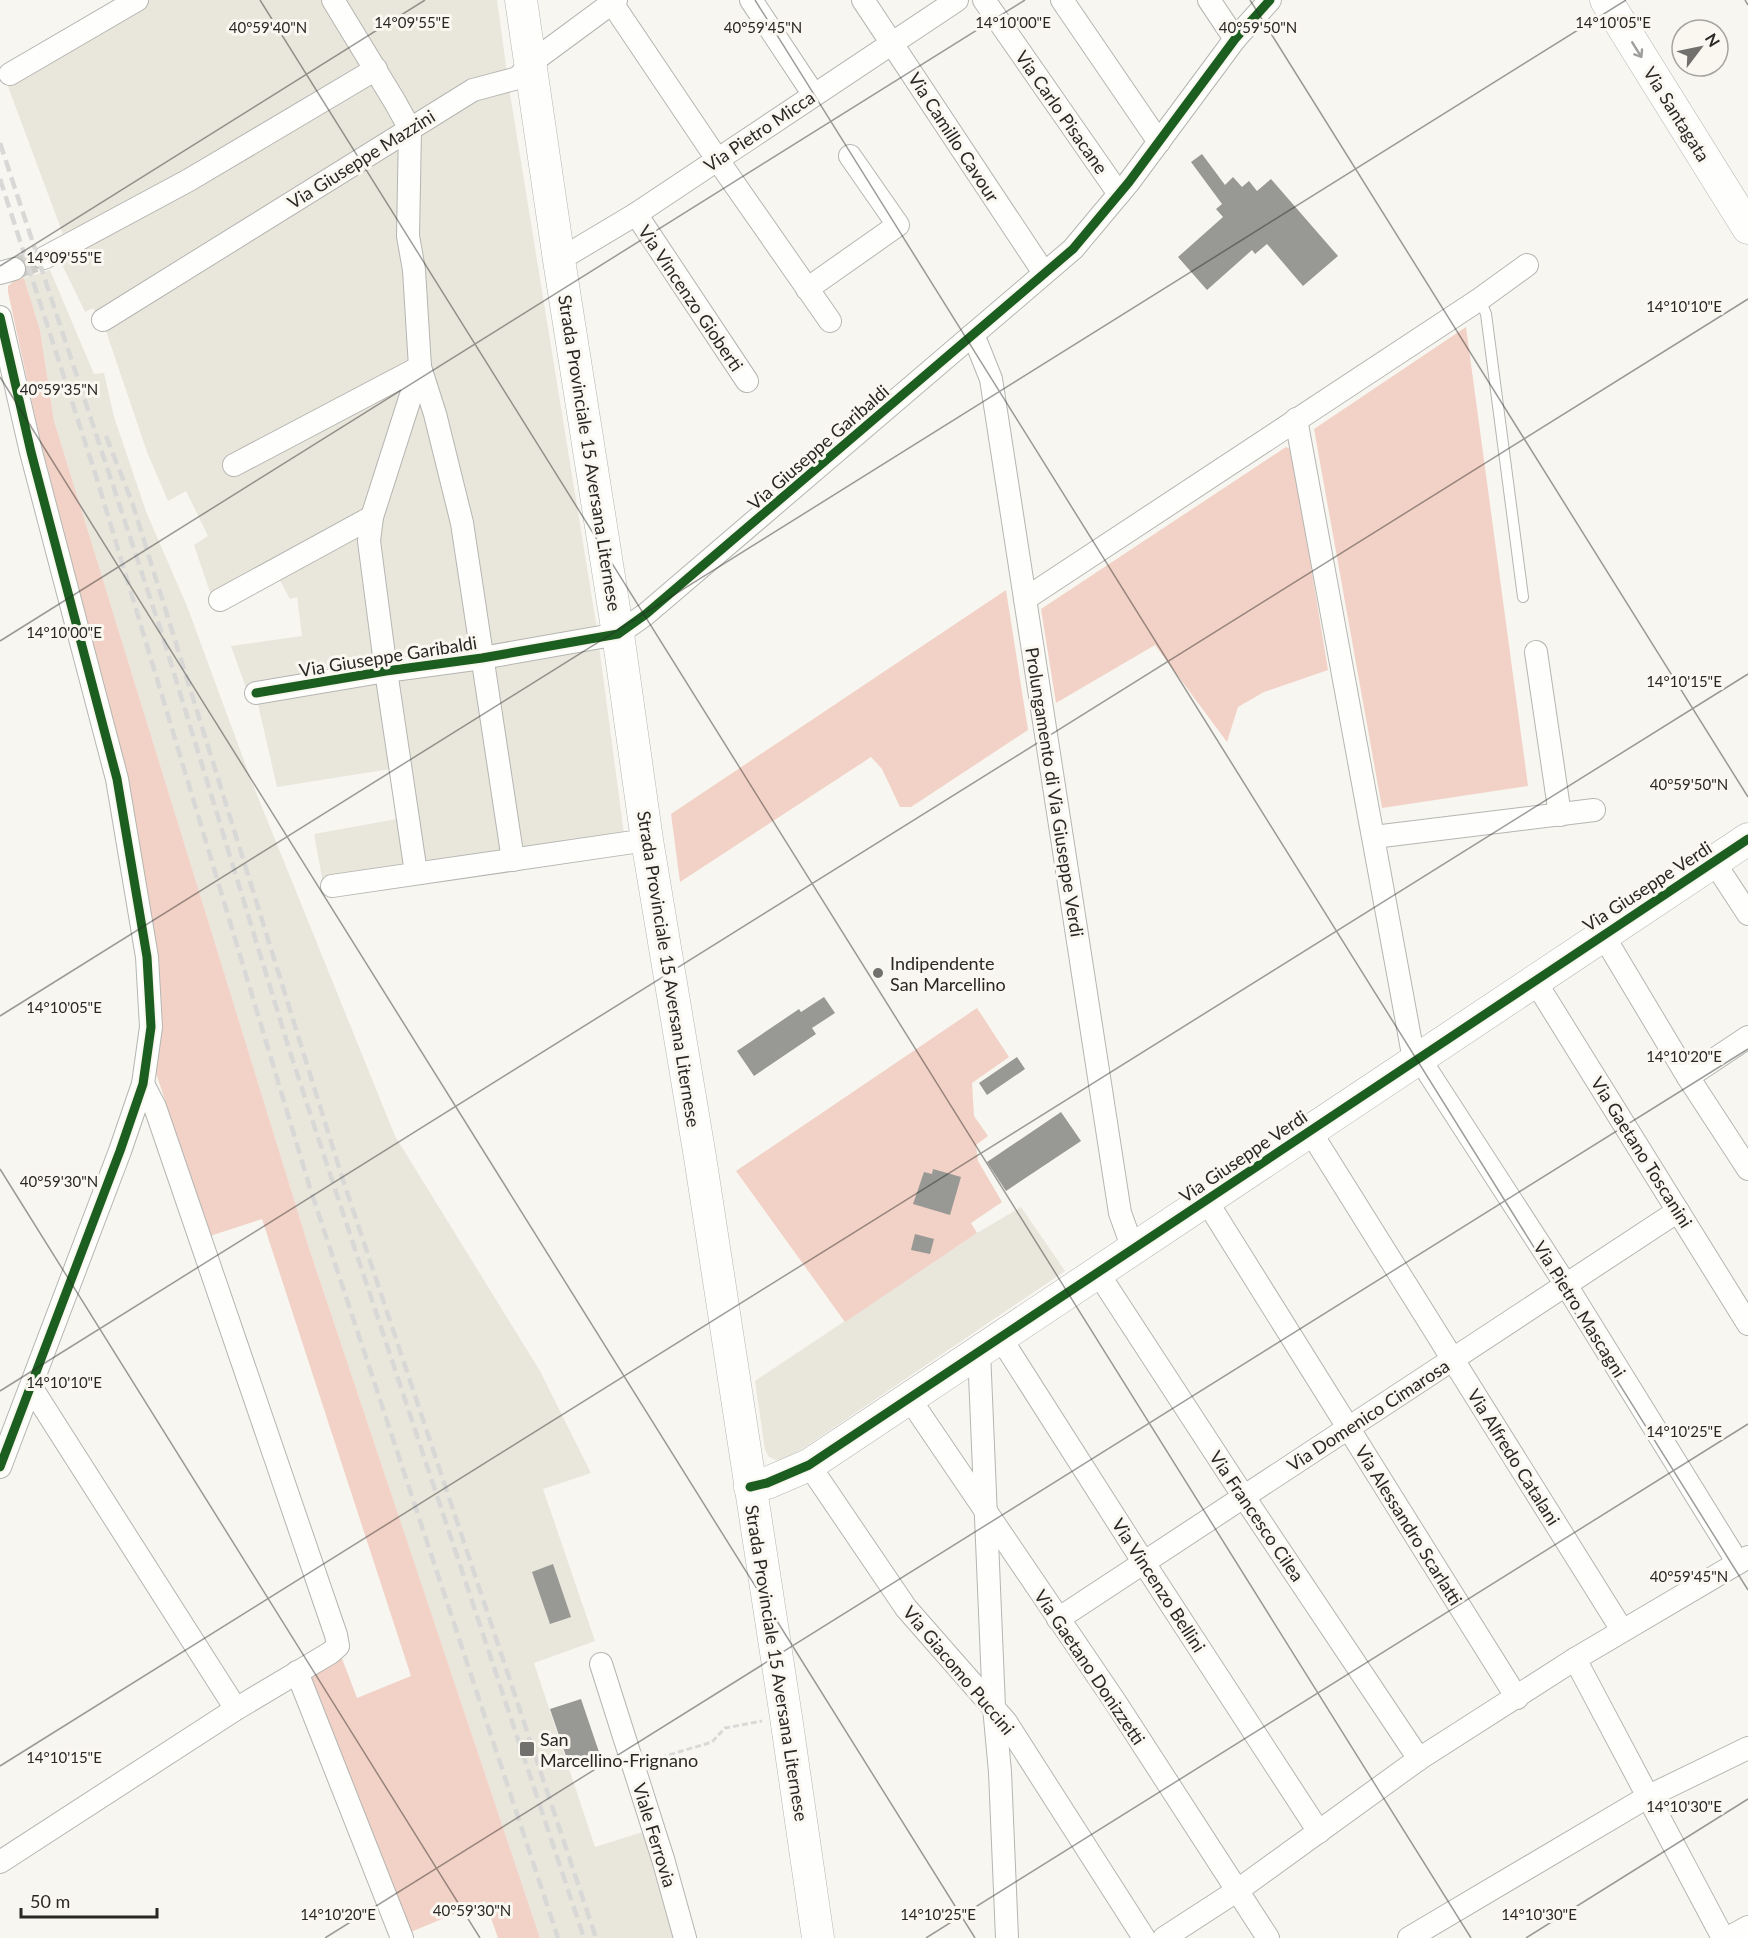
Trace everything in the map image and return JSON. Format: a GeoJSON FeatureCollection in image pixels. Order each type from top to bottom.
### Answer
{"type":"FeatureCollection","features":[{"type":"Feature","properties":{"kind":"main road","name":"Strada Provinciale 15 Aversana Liternese"},"geometry":{"type":"LineString","coordinates":[[521,0],[618,634],[647,840],[700,1157],[818,1938]]}},
{"type":"Feature","properties":{"kind":"main road","name":"Via Santagata"},"geometry":{"type":"LineString","coordinates":[[1606,0],[1748,228]]}},
{"type":"Feature","properties":{"kind":"main road","name":"Via Giuseppe Verdi"},"geometry":{"type":"LineString","coordinates":[[750,1487],[809,1464],[1748,839]]}},
{"type":"Feature","properties":{"kind":"street"},"geometry":{"type":"LineString","coordinates":[[10,74],[137,0]]}},
{"type":"Feature","properties":{"kind":"street"},"geometry":{"type":"LineString","coordinates":[[333,0],[410,129],[408,236],[414,270],[420,367],[435,414],[462,523],[513,860]]}},
{"type":"Feature","properties":{"kind":"street"},"geometry":{"type":"LineString","coordinates":[[751,0],[814,95]]}},
{"type":"Feature","properties":{"kind":"street","name":"Via Camillo Cavour"},"geometry":{"type":"LineString","coordinates":[[863,0],[1044,273]]}},
{"type":"Feature","properties":{"kind":"street","name":"Via Pietro Micca"},"geometry":{"type":"LineString","coordinates":[[559,260],[636,214],[957,0]]}},
{"type":"Feature","properties":{"kind":"street","name":"Via Carlo Pisacane"},"geometry":{"type":"LineString","coordinates":[[984,0],[1119,194]]}},
{"type":"Feature","properties":{"kind":"street"},"geometry":{"type":"LineString","coordinates":[[1062,0],[1159,142]]}},
{"type":"Feature","properties":{"kind":"street"},"geometry":{"type":"LineString","coordinates":[[1209,0],[1235,39]]}},
{"type":"Feature","properties":{"kind":"street","name":"Via Giuseppe Garibaldi"},"geometry":{"type":"LineString","coordinates":[[256,693],[386,671],[482,658],[618,634],[646,614],[1073,249],[1119,194],[1235,39],[1270,0]]}},
{"type":"Feature","properties":{"kind":"street"},"geometry":{"type":"LineString","coordinates":[[614,1],[717,159],[830,321]]}},
{"type":"Feature","properties":{"kind":"street","name":"Via Giuseppe Mazzini"},"geometry":{"type":"LineString","coordinates":[[103,320],[473,90],[518,78],[532,63],[614,1]]}},
{"type":"Feature","properties":{"kind":"street"},"geometry":{"type":"LineString","coordinates":[[44,258],[189,180],[376,69]]}},
{"type":"Feature","properties":{"kind":"street"},"geometry":{"type":"LineString","coordinates":[[807,289],[898,225],[850,156]]}},
{"type":"Feature","properties":{"kind":"street","name":"Via Vincenzo Gioberti"},"geometry":{"type":"LineString","coordinates":[[636,214],[747,381]]}},
{"type":"Feature","properties":{"kind":"street"},"geometry":{"type":"LineString","coordinates":[[1025,599],[1480,299],[1527,265]]}},
{"type":"Feature","properties":{"kind":"street"},"geometry":{"type":"LineString","coordinates":[[0,317],[31,452],[117,779],[147,957],[150,1027],[143,1084],[105,1194],[0,1467]]}},
{"type":"Feature","properties":{"kind":"street","name":"Prolungamento di Via Giuseppe Verdi"},"geometry":{"type":"LineString","coordinates":[[971,336],[977,344],[991,379],[1120,1213],[1133,1249]]}},
{"type":"Feature","properties":{"kind":"street"},"geometry":{"type":"LineString","coordinates":[[234,465],[420,367]]}},
{"type":"Feature","properties":{"kind":"street"},"geometry":{"type":"LineString","coordinates":[[416,873],[369,541],[372,517],[420,367]]}},
{"type":"Feature","properties":{"kind":"street"},"geometry":{"type":"LineString","coordinates":[[1296,419],[1417,1059]]}},
{"type":"Feature","properties":{"kind":"street"},"geometry":{"type":"LineString","coordinates":[[220,600],[372,517]]}},
{"type":"Feature","properties":{"kind":"street"},"geometry":{"type":"LineString","coordinates":[[1536,652],[1560,815]]}},
{"type":"Feature","properties":{"kind":"street"},"geometry":{"type":"LineString","coordinates":[[1374,837],[1594,810]]}},
{"type":"Feature","properties":{"kind":"street"},"geometry":{"type":"LineString","coordinates":[[332,886],[647,840]]}},
{"type":"Feature","properties":{"kind":"street"},"geometry":{"type":"LineString","coordinates":[[1714,862],[1748,914]]}},
{"type":"Feature","properties":{"kind":"street"},"geometry":{"type":"LineString","coordinates":[[1603,935],[1688,1077],[1748,1169]]}},
{"type":"Feature","properties":{"kind":"street","name":"Via Gaetano Toscanini"},"geometry":{"type":"LineString","coordinates":[[1535,981],[1748,1324]]}},
{"type":"Feature","properties":{"kind":"street"},"geometry":{"type":"LineString","coordinates":[[1688,1077],[1748,1037]]}},
{"type":"Feature","properties":{"kind":"street","name":"Via Pietro Mascagni"},"geometry":{"type":"LineString","coordinates":[[1417,1059],[1743,1560]]}},
{"type":"Feature","properties":{"kind":"street"},"geometry":{"type":"LineString","coordinates":[[0,1862],[236,1709],[338,1646],[155,1107],[143,1084]]}},
{"type":"Feature","properties":{"kind":"street","name":"Via Alfredo Catalani"},"geometry":{"type":"LineString","coordinates":[[1310,1131],[1622,1630]]}},
{"type":"Feature","properties":{"kind":"street","name":"Via Alessandro Scarlatti"},"geometry":{"type":"LineString","coordinates":[[1206,1200],[1517,1698]]}},
{"type":"Feature","properties":{"kind":"street","name":"Via Domenico Cimarosa"},"geometry":{"type":"LineString","coordinates":[[1058,1619],[1678,1211]]}},
{"type":"Feature","properties":{"kind":"street","name":"Via Francesco Cilea"},"geometry":{"type":"LineString","coordinates":[[1098,1273],[1419,1759]]}},
{"type":"Feature","properties":{"kind":"street"},"geometry":{"type":"LineString","coordinates":[[990,1344],[986,1513],[1007,1938]]}},
{"type":"Feature","properties":{"kind":"street","name":"Via Vincenzo Bellini"},"geometry":{"type":"LineString","coordinates":[[990,1344],[1144,1563],[1319,1832]]}},
{"type":"Feature","properties":{"kind":"street"},"geometry":{"type":"LineString","coordinates":[[31,1387],[236,1709]]}},
{"type":"Feature","properties":{"kind":"street","name":"Via Gaetano Donizzetti"},"geometry":{"type":"LineString","coordinates":[[909,1398],[1116,1703],[1268,1938]]}},
{"type":"Feature","properties":{"kind":"street","name":"Via Giacomo Puccini"},"geometry":{"type":"LineString","coordinates":[[809,1464],[906,1608],[994,1707],[1144,1938]]}},
{"type":"Feature","properties":{"kind":"street"},"geometry":{"type":"LineString","coordinates":[[1164,1938],[1238,1890],[1419,1759],[1622,1630],[1743,1560]]}},
{"type":"Feature","properties":{"kind":"street"},"geometry":{"type":"LineString","coordinates":[[1575,1659],[1726,1938],[1748,1927]]}},
{"type":"Feature","properties":{"kind":"street","name":"Viale Ferrovia"},"geometry":{"type":"LineString","coordinates":[[601,1664],[663,1859],[684,1938]]}},
{"type":"Feature","properties":{"kind":"street"},"geometry":{"type":"LineString","coordinates":[[297,1672],[402,1938]]}},
{"type":"Feature","properties":{"kind":"street"},"geometry":{"type":"LineString","coordinates":[[1408,1938],[1649,1796],[1748,1748]]}},
{"type":"Feature","properties":{"kind":"lane"},"geometry":{"type":"LineString","coordinates":[[1480,299],[1486,314],[1523,597]]}},
{"type":"Feature","properties":{"kind":"path"},"geometry":{"type":"LineString","coordinates":[[633,1766],[712,1742],[725,1728],[786,1717]]}},
{"type":"Feature","properties":{"kind":"shaded area"},"geometry":{"type":"Polygon","coordinates":[[[144,0],[497,0],[509,88],[596,623],[624,834],[323,883],[314,834],[397,819],[390,769],[277,787],[257,700],[250,699],[231,646],[302,636],[297,597],[290,599],[278,577],[216,610],[194,545],[208,536],[186,491],[168,501],[147,452],[106,331],[93,308],[85,312],[53,246],[64,237],[6,81],[144,0]]]}},
{"type":"Feature","properties":{"kind":"shaded area"},"geometry":{"type":"Polygon","coordinates":[[[50,270],[94,374],[104,373],[114,417],[147,514],[187,606],[253,785],[395,1136],[540,1371],[591,1473],[543,1489],[595,1641],[534,1663],[595,1847],[646,1831],[676,1938],[540,1938],[309,1248],[54,421],[40,330],[24,278],[50,270]]]}},
{"type":"Feature","properties":{"kind":"shaded area"},"geometry":{"type":"Polygon","coordinates":[[[24,278],[40,330],[54,421],[309,1248],[540,1938],[498,1938],[485,1901],[406,1934],[306,1679],[341,1656],[357,1698],[411,1676],[262,1219],[210,1236],[154,1067],[109,709],[40,439],[8,292],[8,286],[16,279],[24,278]]]}},
{"type":"Feature","properties":{"kind":"shaded area"},"geometry":{"type":"Polygon","coordinates":[[[1466,327],[1528,786],[1382,808],[1314,429],[1466,327]]]}},
{"type":"Feature","properties":{"kind":"shaded area"},"geometry":{"type":"Polygon","coordinates":[[[1286,447],[1292,450],[1328,670],[1264,692],[1238,707],[1227,742],[1155,645],[1056,703],[1041,609],[1286,447]]]}},
{"type":"Feature","properties":{"kind":"shaded area"},"geometry":{"type":"Polygon","coordinates":[[[1006,590],[1028,730],[911,807],[900,807],[882,769],[871,757],[680,882],[671,814],[1006,590]]]}},
{"type":"Feature","properties":{"kind":"shaded area"},"geometry":{"type":"Polygon","coordinates":[[[977,1008],[1009,1057],[972,1083],[974,1116],[988,1136],[976,1145],[978,1161],[1002,1202],[971,1223],[977,1233],[845,1322],[736,1171],[977,1008]]]}},
{"type":"Feature","properties":{"kind":"shaded area"},"geometry":{"type":"Polygon","coordinates":[[[1021,1207],[1065,1271],[805,1447],[778,1461],[769,1457],[765,1450],[755,1381],[977,1233],[1021,1207]]]}},
{"type":"Feature","properties":{"kind":"building"},"geometry":{"type":"Polygon","coordinates":[[[1202,154],[1225,185],[1233,177],[1242,187],[1249,181],[1257,191],[1271,179],[1338,256],[1303,286],[1267,244],[1255,254],[1252,250],[1207,290],[1178,257],[1223,217],[1216,209],[1222,204],[1191,162],[1202,154]]]}},
{"type":"Feature","properties":{"kind":"building"},"geometry":{"type":"Polygon","coordinates":[[[824,997],[835,1013],[812,1028],[816,1034],[754,1076],[737,1051],[799,1009],[801,1012],[824,997]]]}},
{"type":"Feature","properties":{"kind":"building"},"geometry":{"type":"Polygon","coordinates":[[[1017,1057],[1025,1069],[987,1095],[979,1083],[1017,1057]]]}},
{"type":"Feature","properties":{"kind":"building"},"geometry":{"type":"Polygon","coordinates":[[[1061,1112],[1081,1141],[1006,1191],[987,1162],[1061,1112]]]}},
{"type":"Feature","properties":{"kind":"building"},"geometry":{"type":"Polygon","coordinates":[[[933,1169],[961,1177],[950,1215],[913,1204],[924,1172],[932,1174],[933,1169]]]}},
{"type":"Feature","properties":{"kind":"building"},"geometry":{"type":"Polygon","coordinates":[[[915,1234],[934,1239],[930,1254],[911,1250],[915,1234]]]}},
{"type":"Feature","properties":{"kind":"building"},"geometry":{"type":"Polygon","coordinates":[[[553,1564],[571,1617],[550,1624],[532,1572],[553,1564]]]}},
{"type":"Feature","properties":{"kind":"building","name":"San Marcellino-Frignano"},"geometry":{"type":"Polygon","coordinates":[[[581,1699],[600,1755],[569,1765],[550,1709],[581,1699]]]}},
{"type":"Feature","properties":{"kind":"tunnel"},"geometry":{"type":"LineString","coordinates":[[14,269],[44,258]]}},
{"type":"Feature","properties":{"kind":"railway"},"geometry":{"type":"LineString","coordinates":[[0,143],[161,631],[290,1052],[584,1938]]}},
{"type":"Feature","properties":{"kind":"railway"},"geometry":{"type":"LineString","coordinates":[[0,179],[96,476],[310,1188],[558,1938]]}},
{"type":"Feature","properties":{"kind":"railway"},"geometry":{"type":"LineString","coordinates":[[106,436],[132,502],[342,1177],[596,1938]]}},
{"type":"Feature","properties":{"kind":"cycle path"},"geometry":{"type":"LineString","coordinates":[[256,693],[386,671],[482,658],[618,634],[646,614],[1073,249],[1129,182],[1235,39],[1270,0]]}},
{"type":"Feature","properties":{"kind":"cycle path"},"geometry":{"type":"LineString","coordinates":[[0,317],[31,452],[117,779],[147,957],[151,1027],[143,1084],[120,1151],[0,1467]]}},
{"type":"Feature","properties":{"kind":"cycle path"},"geometry":{"type":"LineString","coordinates":[[750,1487],[767,1483],[809,1465],[1748,839]]}},
{"type":"Feature","properties":{"kind":"place","name":"Indipendente San Marcellino"},"geometry":{"type":"Point","coordinates":[878,973]}},
{"type":"Feature","properties":{"kind":"place","name":"San Marcellino-Frignano"},"geometry":{"type":"Point","coordinates":[527,1749]}}]}
